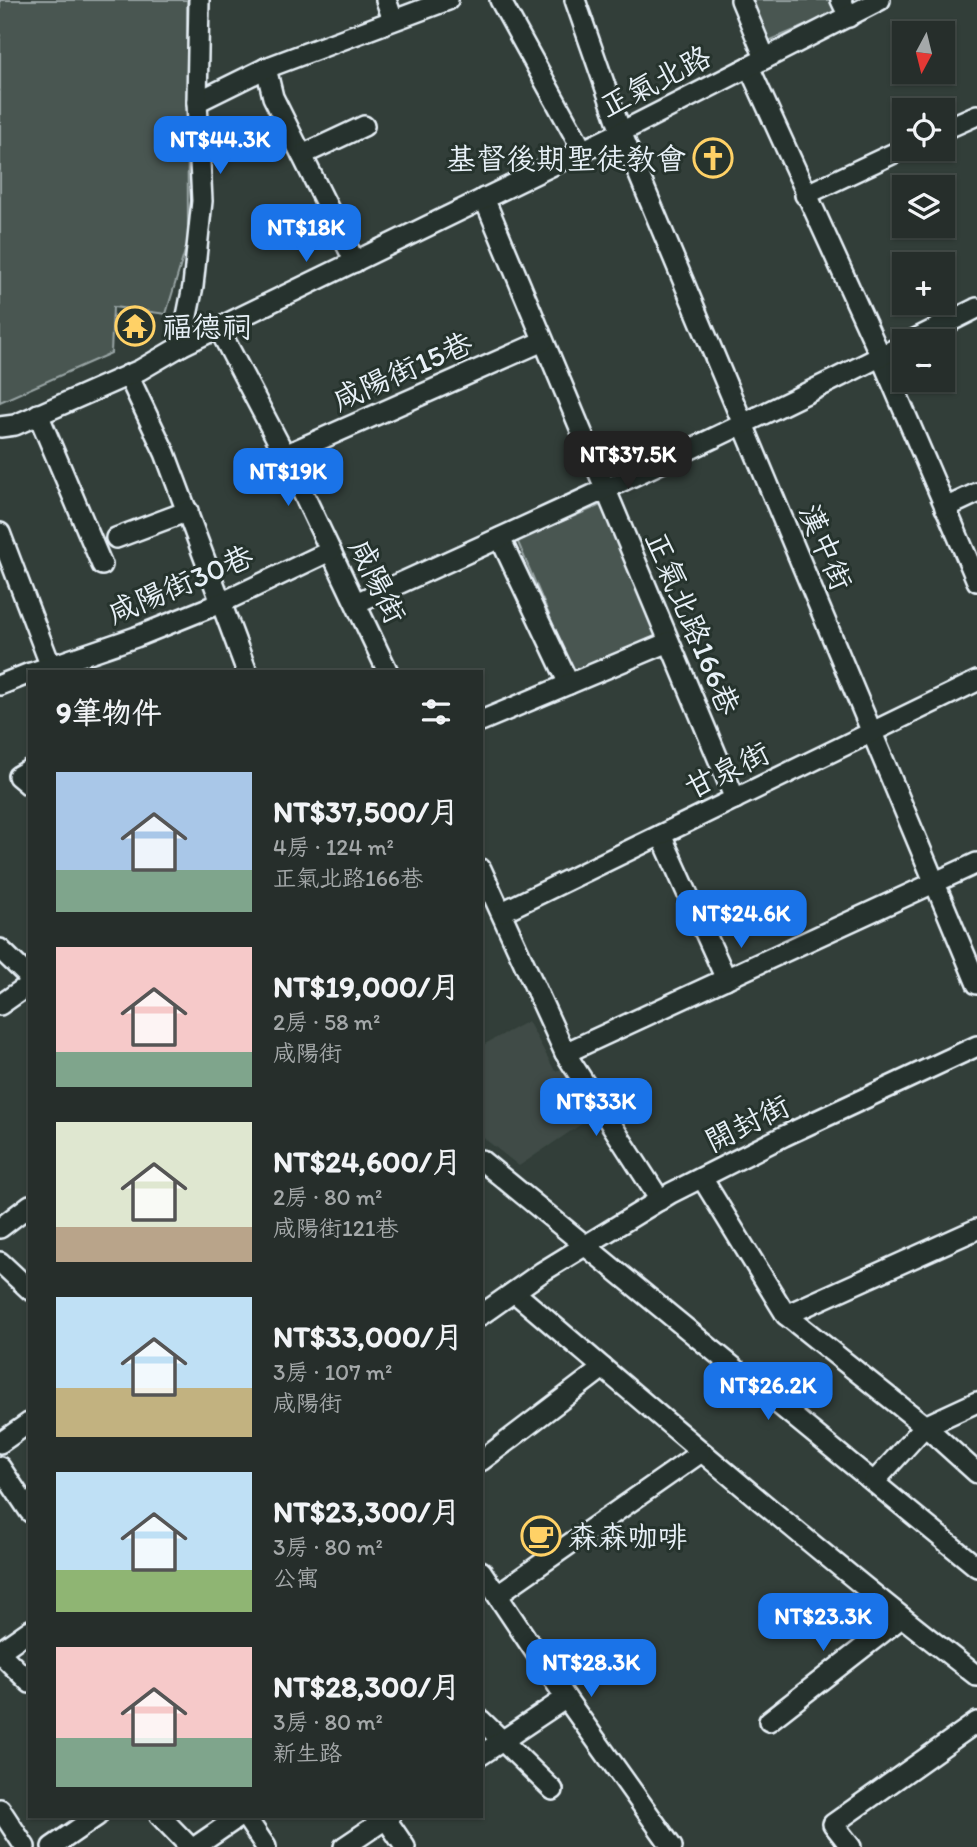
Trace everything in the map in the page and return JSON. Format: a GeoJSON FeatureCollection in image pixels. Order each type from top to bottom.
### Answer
{"type":"FeatureCollection","features":[{"type":"Feature","properties":{"kind":"street"},"geometry":{"type":"LineString","coordinates":[[181,346],[193,286],[202,201],[197,102],[199,0]]}},
{"type":"Feature","properties":{"kind":"street"},"geometry":{"type":"LineString","coordinates":[[386,0],[393,20]]}},
{"type":"Feature","properties":{"kind":"street"},"geometry":{"type":"LineString","coordinates":[[197,102],[266,68],[448,0]]}},
{"type":"Feature","properties":{"kind":"street"},"geometry":{"type":"LineString","coordinates":[[500,0],[583,150]]}},
{"type":"Feature","properties":{"kind":"street","name":"漢中街"},"geometry":{"type":"LineString","coordinates":[[575,0],[621,132],[977,984]]}},
{"type":"Feature","properties":{"kind":"street"},"geometry":{"type":"LineString","coordinates":[[741,0],[757,62],[806,195],[881,356],[977,581]]}},
{"type":"Feature","properties":{"kind":"street","name":"正氣北路"},"geometry":{"type":"LineString","coordinates":[[0,427],[15,425],[128,374],[621,132],[757,62],[845,8],[880,0]]}},
{"type":"Feature","properties":{"kind":"street"},"geometry":{"type":"LineString","coordinates":[[266,68],[273,97],[355,262]]}},
{"type":"Feature","properties":{"kind":"street"},"geometry":{"type":"LineString","coordinates":[[955,125],[977,115]]}},
{"type":"Feature","properties":{"kind":"street"},"geometry":{"type":"LineString","coordinates":[[302,155],[365,126]]}},
{"type":"Feature","properties":{"kind":"street"},"geometry":{"type":"LineString","coordinates":[[806,195],[892,154]]}},
{"type":"Feature","properties":{"kind":"street","name":"正氣北路166巷"},"geometry":{"type":"LineString","coordinates":[[484,198],[735,799]]}},
{"type":"Feature","properties":{"kind":"street"},"geometry":{"type":"LineString","coordinates":[[935,329],[977,308]]}},
{"type":"Feature","properties":{"kind":"street","name":"咸陽街"},"geometry":{"type":"LineString","coordinates":[[219,329],[285,454],[387,670]]}},
{"type":"Feature","properties":{"kind":"street","name":"咸陽街15巷"},"geometry":{"type":"LineString","coordinates":[[285,454],[543,341]]}},
{"type":"Feature","properties":{"kind":"street"},"geometry":{"type":"LineString","coordinates":[[356,603],[606,490],[892,350]]}},
{"type":"Feature","properties":{"kind":"street"},"geometry":{"type":"LineString","coordinates":[[128,374],[165,453],[246,670]]}},
{"type":"Feature","properties":{"kind":"street"},"geometry":{"type":"LineString","coordinates":[[38,414],[102,565]]}},
{"type":"Feature","properties":{"kind":"street"},"geometry":{"type":"LineString","coordinates":[[946,508],[977,493]]}},
{"type":"Feature","properties":{"kind":"street"},"geometry":{"type":"LineString","coordinates":[[116,538],[188,512]]}},
{"type":"Feature","properties":{"kind":"street"},"geometry":{"type":"LineString","coordinates":[[0,533],[8,578],[42,670]]}},
{"type":"Feature","properties":{"kind":"street"},"geometry":{"type":"LineString","coordinates":[[500,538],[569,684]]}},
{"type":"Feature","properties":{"kind":"street","name":"咸陽街30巷"},"geometry":{"type":"LineString","coordinates":[[45,670],[223,602],[330,551]]}},
{"type":"Feature","properties":{"kind":"street"},"geometry":{"type":"LineString","coordinates":[[483,720],[669,642]]}},
{"type":"Feature","properties":{"kind":"street","name":"咸陽街30巷"},"geometry":{"type":"LineString","coordinates":[[0,685],[28,676]]}},
{"type":"Feature","properties":{"kind":"street","name":"甘泉街"},"geometry":{"type":"LineString","coordinates":[[502,912],[977,681]]}},
{"type":"Feature","properties":{"kind":"street"},"geometry":{"type":"LineString","coordinates":[[28,770],[18,776],[28,784]]}},
{"type":"Feature","properties":{"kind":"street"},"geometry":{"type":"LineString","coordinates":[[661,835],[726,979]]}},
{"type":"Feature","properties":{"kind":"street"},"geometry":{"type":"LineString","coordinates":[[565,1053],[977,863]]}},
{"type":"Feature","properties":{"kind":"street"},"geometry":{"type":"LineString","coordinates":[[483,873],[565,1053],[660,1200]]}},
{"type":"Feature","properties":{"kind":"street"},"geometry":{"type":"LineString","coordinates":[[0,949],[28,979]]}},
{"type":"Feature","properties":{"kind":"street"},"geometry":{"type":"LineString","coordinates":[[0,1005],[28,983]]}},
{"type":"Feature","properties":{"kind":"street","name":"開封街"},"geometry":{"type":"LineString","coordinates":[[483,1314],[585,1245],[660,1200],[977,1046]]}},
{"type":"Feature","properties":{"kind":"street"},"geometry":{"type":"LineString","coordinates":[[483,1162],[977,1567]]}},
{"type":"Feature","properties":{"kind":"street"},"geometry":{"type":"LineString","coordinates":[[702,1178],[786,1315],[925,1426],[977,1473]]}},
{"type":"Feature","properties":{"kind":"street"},"geometry":{"type":"LineString","coordinates":[[0,1228],[28,1207]]}},
{"type":"Feature","properties":{"kind":"street"},"geometry":{"type":"LineString","coordinates":[[786,1315],[977,1229]]}},
{"type":"Feature","properties":{"kind":"street"},"geometry":{"type":"LineString","coordinates":[[0,1262],[28,1288]]}},
{"type":"Feature","properties":{"kind":"street"},"geometry":{"type":"LineString","coordinates":[[514,1292],[700,1453],[901,1618],[977,1676]]}},
{"type":"Feature","properties":{"kind":"street"},"geometry":{"type":"LineString","coordinates":[[483,1459],[603,1368]]}},
{"type":"Feature","properties":{"kind":"street"},"geometry":{"type":"LineString","coordinates":[[874,1482],[925,1426],[977,1402]]}},
{"type":"Feature","properties":{"kind":"street"},"geometry":{"type":"LineString","coordinates":[[0,1443],[28,1423]]}},
{"type":"Feature","properties":{"kind":"street"},"geometry":{"type":"LineString","coordinates":[[498,1594],[700,1453]]}},
{"type":"Feature","properties":{"kind":"street"},"geometry":{"type":"LineString","coordinates":[[0,1466],[28,1509]]}},
{"type":"Feature","properties":{"kind":"street"},"geometry":{"type":"LineString","coordinates":[[483,1574],[664,1844]]}},
{"type":"Feature","properties":{"kind":"street"},"geometry":{"type":"LineString","coordinates":[[769,1721],[901,1618]]}},
{"type":"Feature","properties":{"kind":"street"},"geometry":{"type":"LineString","coordinates":[[28,1631],[0,1652],[28,1681]]}},
{"type":"Feature","properties":{"kind":"street"},"geometry":{"type":"LineString","coordinates":[[483,1754],[566,1698]]}},
{"type":"Feature","properties":{"kind":"street"},"geometry":{"type":"LineString","coordinates":[[483,1722],[553,1790]]}},
{"type":"Feature","properties":{"kind":"street"},"geometry":{"type":"LineString","coordinates":[[850,1847],[834,1824],[977,1722]]}},
{"type":"Feature","properties":{"kind":"street"},"geometry":{"type":"LineString","coordinates":[[0,1809],[25,1847]]}},
{"type":"Feature","properties":{"kind":"street"},"geometry":{"type":"LineString","coordinates":[[52,1847],[94,1818]]}},
{"type":"Feature","properties":{"kind":"street"},"geometry":{"type":"LineString","coordinates":[[162,1818],[193,1847],[240,1818]]}},
{"type":"Feature","properties":{"kind":"street"},"geometry":{"type":"LineString","coordinates":[[244,1818],[266,1847]]}},
{"type":"Feature","properties":{"kind":"street"},"geometry":{"type":"LineString","coordinates":[[344,1847],[388,1818],[405,1847]]}},
{"type":"Feature","properties":{"kind":"shaded area"},"geometry":{"type":"Polygon","coordinates":[[[0,0],[187,0],[188,241],[166,314],[113,307],[111,353],[0,402],[0,0]]]}},
{"type":"Feature","properties":{"kind":"shaded area"},"geometry":{"type":"Polygon","coordinates":[[[747,0],[833,0],[838,12],[766,42],[747,0]]]}},
{"type":"Feature","properties":{"kind":"shaded area"},"geometry":{"type":"Polygon","coordinates":[[[601,505],[657,636],[573,671],[517,540],[601,505]]]}},
{"type":"Feature","properties":{"kind":"shaded area"},"geometry":{"type":"Polygon","coordinates":[[[528,1021],[555,1071],[566,1068],[595,1115],[519,1166],[483,1138],[483,1045],[528,1021]]]}},
{"type":"Feature","properties":{"kind":"place","name":"基督後期聖徒教會"},"geometry":{"type":"Point","coordinates":[713,158]}},
{"type":"Feature","properties":{"kind":"place","name":"福德祠"},"geometry":{"type":"Point","coordinates":[135,326]}},
{"type":"Feature","properties":{"kind":"place","name":"森森咖啡"},"geometry":{"type":"Point","coordinates":[541,1536]}}]}
